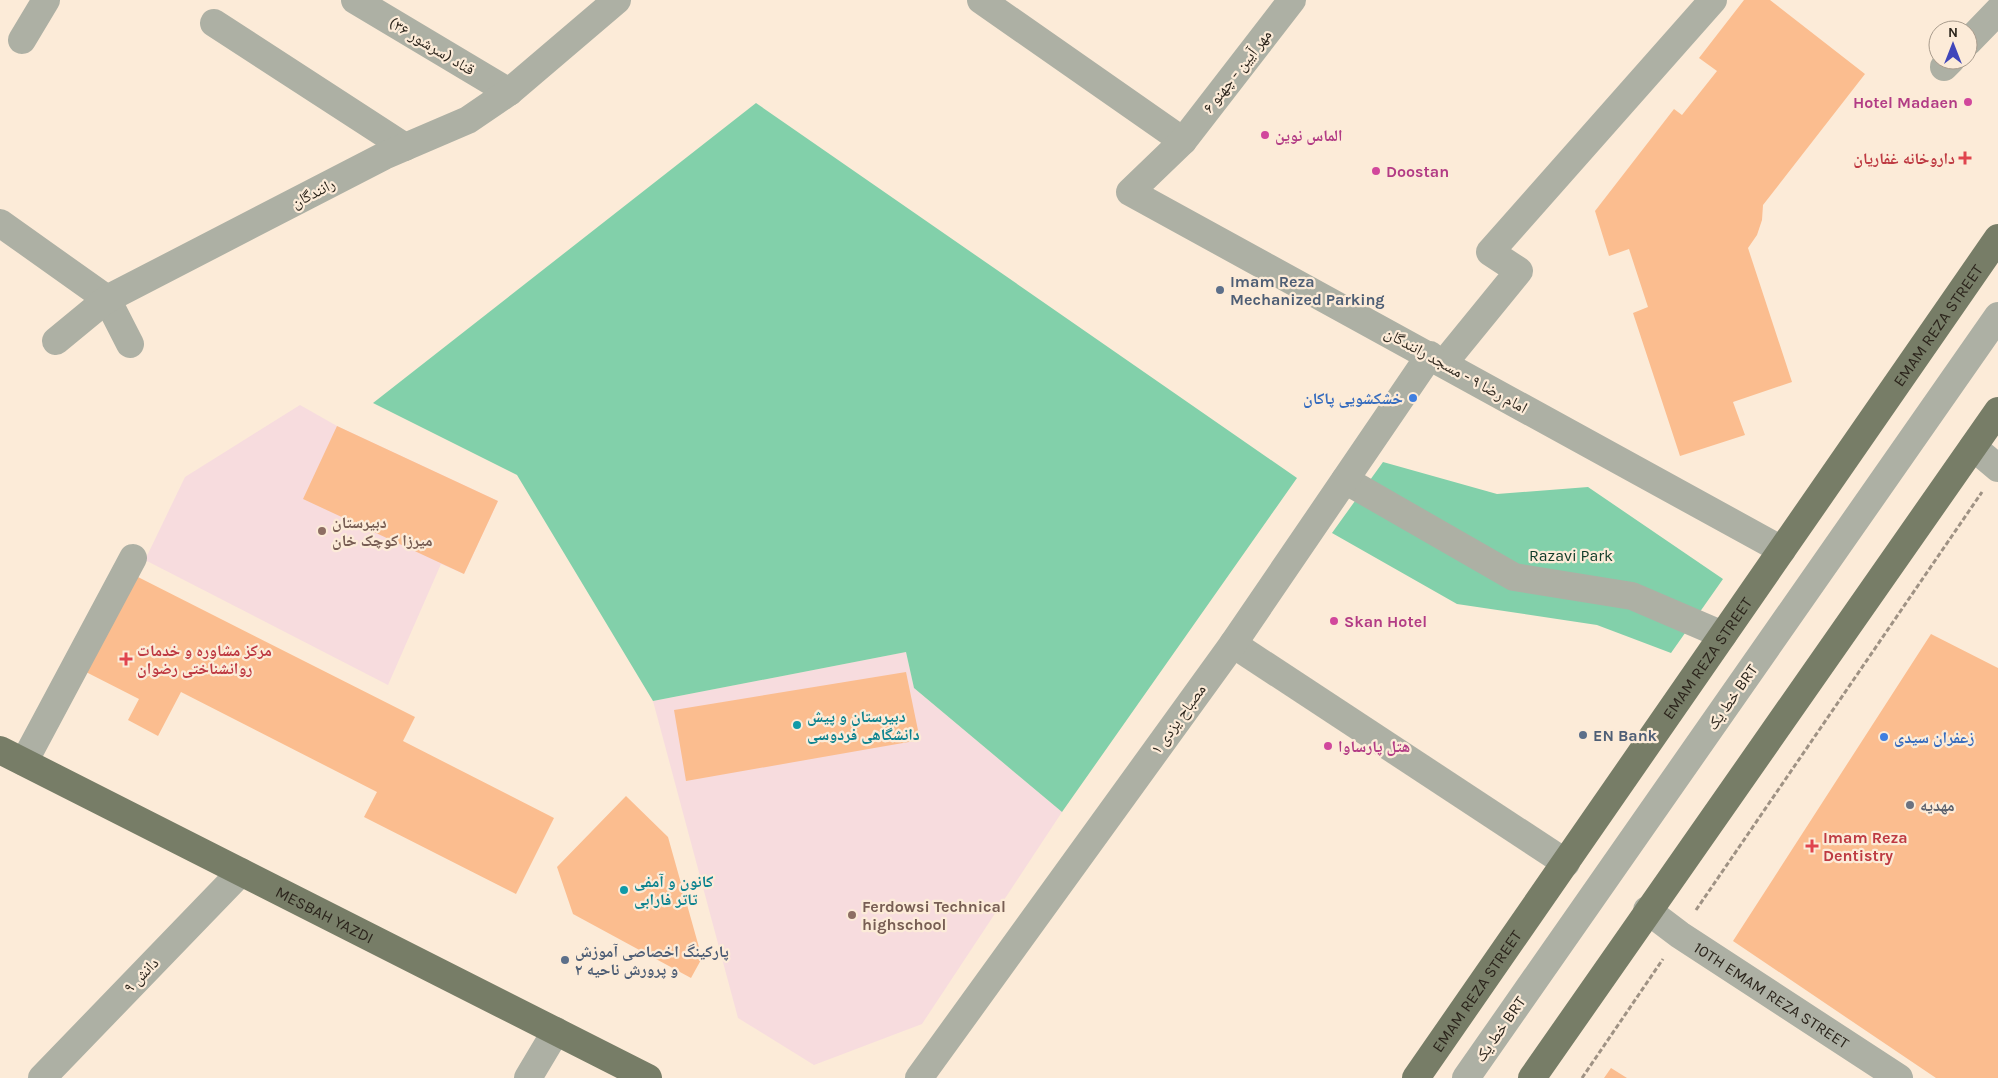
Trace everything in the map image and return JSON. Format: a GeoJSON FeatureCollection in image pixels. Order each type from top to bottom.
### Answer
{"type":"FeatureCollection","features":[{"type":"Feature","properties":{"kind":"main road","name":"EMAM REZA STREET"},"geometry":{"type":"LineString","coordinates":[[1416,1078],[1998,238]]}},
{"type":"Feature","properties":{"kind":"main road"},"geometry":{"type":"LineString","coordinates":[[1532,1078],[1647,910],[1998,411]]}},
{"type":"Feature","properties":{"kind":"main road","name":"MESBAH YAZDI"},"geometry":{"type":"LineString","coordinates":[[12,756],[648,1078]]}},
{"type":"Feature","properties":{"kind":"street"},"geometry":{"type":"LineString","coordinates":[[22,40],[46,0]]}},
{"type":"Feature","properties":{"kind":"street","name":"قناد (سرشور ۳۶)"},"geometry":{"type":"LineString","coordinates":[[354,0],[509,92]]}},
{"type":"Feature","properties":{"kind":"street","name":"رانندگان"},"geometry":{"type":"LineString","coordinates":[[56,341],[107,299],[405,146],[468,120],[509,92],[617,0]]}},
{"type":"Feature","properties":{"kind":"street"},"geometry":{"type":"LineString","coordinates":[[981,0],[1183,141]]}},
{"type":"Feature","properties":{"kind":"street","name":"مهر آیین - چهنو ۶"},"geometry":{"type":"LineString","coordinates":[[1130,192],[1183,141],[1292,0]]}},
{"type":"Feature","properties":{"kind":"street","name":"مصباح یزدی ۱"},"geometry":{"type":"LineString","coordinates":[[919,1078],[1233,644],[1345,480],[1437,359],[1519,271],[1490,252],[1713,0]]}},
{"type":"Feature","properties":{"kind":"street"},"geometry":{"type":"LineString","coordinates":[[1978,32],[1998,11]]}},
{"type":"Feature","properties":{"kind":"street"},"geometry":{"type":"LineString","coordinates":[[214,23],[405,146]]}},
{"type":"Feature","properties":{"kind":"street","name":"امام رضا ۹ - مسجد رانندگان"},"geometry":{"type":"LineString","coordinates":[[1130,192],[1782,550]]}},
{"type":"Feature","properties":{"kind":"street"},"geometry":{"type":"LineString","coordinates":[[0,223],[107,299],[130,344]]}},
{"type":"Feature","properties":{"kind":"street","name":"خط یک BRT"},"geometry":{"type":"LineString","coordinates":[[1466,1078],[1998,316]]}},
{"type":"Feature","properties":{"kind":"street","name":"خط یک BRT"},"geometry":{"type":"LineString","coordinates":[[1484,1078],[1998,340]]}},
{"type":"Feature","properties":{"kind":"street"},"geometry":{"type":"LineString","coordinates":[[1973,447],[1992,477]]}},
{"type":"Feature","properties":{"kind":"street"},"geometry":{"type":"LineString","coordinates":[[1345,480],[1514,577],[1632,596],[1723,635]]}},
{"type":"Feature","properties":{"kind":"street"},"geometry":{"type":"LineString","coordinates":[[12,756],[133,558]]}},
{"type":"Feature","properties":{"kind":"street"},"geometry":{"type":"LineString","coordinates":[[1233,644],[1566,863]]}},
{"type":"Feature","properties":{"kind":"street","name":"دانش ۹"},"geometry":{"type":"LineString","coordinates":[[42,1078],[241,872]]}},
{"type":"Feature","properties":{"kind":"street","name":"10TH EMAM REZA STREET"},"geometry":{"type":"LineString","coordinates":[[1647,910],[1680,935],[1899,1078]]}},
{"type":"Feature","properties":{"kind":"street"},"geometry":{"type":"LineString","coordinates":[[528,1078],[556,1031]]}},
{"type":"Feature","properties":{"kind":"path"},"geometry":{"type":"LineString","coordinates":[[1582,1078],[1992,477]]}},
{"type":"Feature","properties":{"kind":"shaded area","name":"دبیرستان میرزا کوچک خان"},"geometry":{"type":"Polygon","coordinates":[[[300,405],[337,426],[498,501],[464,574],[441,564],[388,685],[145,560],[185,477],[300,405]]]}},
{"type":"Feature","properties":{"kind":"shaded area","name":"Ferdowsi Technical highschool"},"geometry":{"type":"Polygon","coordinates":[[[906,652],[914,688],[1062,812],[922,1024],[814,1065],[738,1018],[653,701],[906,652]]]}},
{"type":"Feature","properties":{"kind":"green space"},"geometry":{"type":"Polygon","coordinates":[[[756,103],[1297,478],[1062,812],[914,688],[906,652],[653,701],[517,475],[373,403],[756,103]]]}},
{"type":"Feature","properties":{"kind":"green space","name":"Razavi Park"},"geometry":{"type":"Polygon","coordinates":[[[1383,462],[1497,494],[1588,487],[1723,579],[1671,653],[1597,625],[1457,604],[1332,533],[1383,462]]]}},
{"type":"Feature","properties":{"kind":"building"},"geometry":{"type":"Polygon","coordinates":[[[1744,0],[1770,0],[1865,74],[1763,205],[1762,220],[1757,235],[1748,248],[1792,382],[1733,402],[1745,435],[1680,456],[1633,313],[1648,307],[1629,249],[1609,256],[1595,211],[1674,109],[1682,115],[1717,71],[1699,58],[1744,0]]]}},
{"type":"Feature","properties":{"kind":"building"},"geometry":{"type":"Polygon","coordinates":[[[337,426],[498,501],[464,574],[303,499],[337,426]]]}},
{"type":"Feature","properties":{"kind":"building"},"geometry":{"type":"Polygon","coordinates":[[[134,575],[415,717],[403,741],[554,818],[516,894],[364,817],[377,792],[181,692],[158,736],[128,720],[139,699],[84,671],[134,575]]]}},
{"type":"Feature","properties":{"kind":"building","name":"مهدیه"},"geometry":{"type":"Polygon","coordinates":[[[1931,634],[1998,668],[1998,1078],[1936,1078],[1733,941],[1931,634]]]}},
{"type":"Feature","properties":{"kind":"building","name":"دبیرستان و پیش دانشگاهی فردوسی"},"geometry":{"type":"Polygon","coordinates":[[[906,672],[920,740],[686,781],[674,710],[906,672]]]}},
{"type":"Feature","properties":{"kind":"building","name":"کانون و آمفی تاتر فارابی"},"geometry":{"type":"Polygon","coordinates":[[[626,796],[668,837],[702,958],[691,978],[573,914],[557,867],[626,796]]]}},
{"type":"Feature","properties":{"kind":"building"},"geometry":{"type":"Polygon","coordinates":[[[1611,1068],[1627,1078],[1604,1078],[1611,1068]]]}},
{"type":"Feature","properties":{"kind":"place","name":"Hotel Madaen"},"geometry":{"type":"Point","coordinates":[1968,102]}},
{"type":"Feature","properties":{"kind":"place","name":"الماس نوين"},"geometry":{"type":"Point","coordinates":[1265,135]}},
{"type":"Feature","properties":{"kind":"place","name":"داروخانه غفاریان"},"geometry":{"type":"Point","coordinates":[1965,158]}},
{"type":"Feature","properties":{"kind":"place","name":"Doostan"},"geometry":{"type":"Point","coordinates":[1376,171]}},
{"type":"Feature","properties":{"kind":"place","name":"Imam Reza Mechanized Parking"},"geometry":{"type":"Point","coordinates":[1220,290]}},
{"type":"Feature","properties":{"kind":"place","name":"خشکشویی پاکان"},"geometry":{"type":"Point","coordinates":[1413,398]}},
{"type":"Feature","properties":{"kind":"place","name":"دبیرستان میرزا کوچک خان"},"geometry":{"type":"Point","coordinates":[322,531]}},
{"type":"Feature","properties":{"kind":"place","name":"Skan Hotel"},"geometry":{"type":"Point","coordinates":[1334,621]}},
{"type":"Feature","properties":{"kind":"place","name":"مرکز مشاوره و خدمات روانشناختی رضوان"},"geometry":{"type":"Point","coordinates":[126,659]}},
{"type":"Feature","properties":{"kind":"place","name":"دبیرستان و پیش دانشگاهی فردوسی"},"geometry":{"type":"Point","coordinates":[797,725]}},
{"type":"Feature","properties":{"kind":"place","name":"EN Bank"},"geometry":{"type":"Point","coordinates":[1583,735]}},
{"type":"Feature","properties":{"kind":"place","name":"زعفران سیدی"},"geometry":{"type":"Point","coordinates":[1884,737]}},
{"type":"Feature","properties":{"kind":"place","name":"هتل پارساوا"},"geometry":{"type":"Point","coordinates":[1328,746]}},
{"type":"Feature","properties":{"kind":"place","name":"مهدیه"},"geometry":{"type":"Point","coordinates":[1910,805]}},
{"type":"Feature","properties":{"kind":"place","name":"Imam Reza Dentistry"},"geometry":{"type":"Point","coordinates":[1812,846]}},
{"type":"Feature","properties":{"kind":"place","name":"کانون و آمفی تاتر فارابی"},"geometry":{"type":"Point","coordinates":[624,890]}},
{"type":"Feature","properties":{"kind":"place","name":"Ferdowsi Technical highschool"},"geometry":{"type":"Point","coordinates":[852,915]}},
{"type":"Feature","properties":{"kind":"place","name":"پارکینگ اخصاصی آموزش و پرورش ناحیه ۲"},"geometry":{"type":"Point","coordinates":[565,960]}}]}
